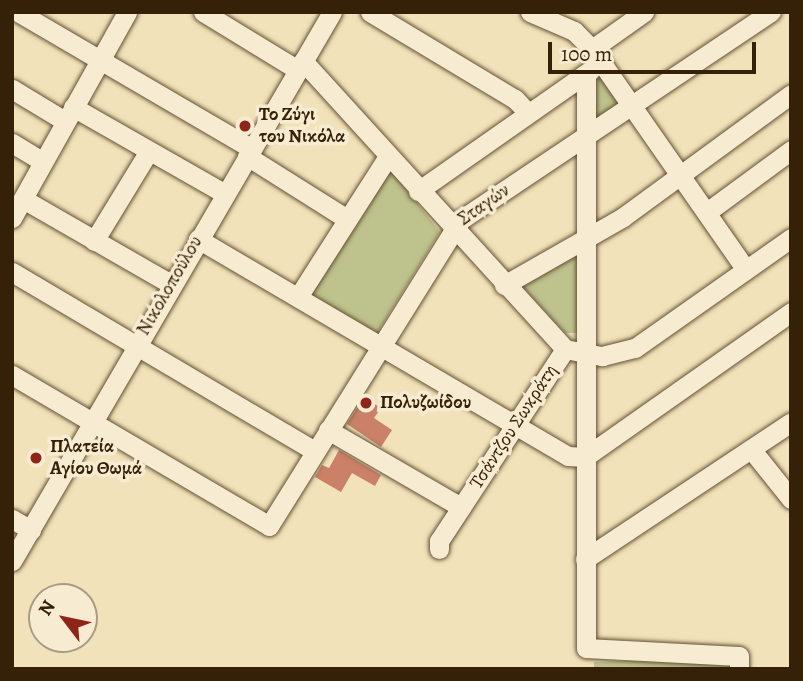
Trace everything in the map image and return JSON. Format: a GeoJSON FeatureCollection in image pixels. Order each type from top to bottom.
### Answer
{"type":"FeatureCollection","features":[{"type":"Feature","properties":{"kind":"street"},"geometry":{"type":"LineString","coordinates":[[18,12],[249,152],[347,219]]}},
{"type":"Feature","properties":{"kind":"street"},"geometry":{"type":"LineString","coordinates":[[127,12],[17,206],[93,241],[171,284]]}},
{"type":"Feature","properties":{"kind":"street"},"geometry":{"type":"LineString","coordinates":[[203,12],[301,65],[388,156],[504,285],[574,353]]}},
{"type":"Feature","properties":{"kind":"street","name":"Νικολοπούλου"},"geometry":{"type":"LineString","coordinates":[[12,561],[136,344],[332,12]]}},
{"type":"Feature","properties":{"kind":"street"},"geometry":{"type":"LineString","coordinates":[[370,12],[515,99],[528,113]]}},
{"type":"Feature","properties":{"kind":"street"},"geometry":{"type":"LineString","coordinates":[[530,12],[574,31],[593,62],[633,107],[745,268]]}},
{"type":"Feature","properties":{"kind":"street"},"geometry":{"type":"LineString","coordinates":[[418,191],[528,113],[593,62],[644,12]]}},
{"type":"Feature","properties":{"kind":"street","name":"Σταγών"},"geometry":{"type":"LineString","coordinates":[[91,422],[269,526],[451,228],[771,12]]}},
{"type":"Feature","properties":{"kind":"street"},"geometry":{"type":"LineString","coordinates":[[593,62],[585,137],[584,235],[574,353],[584,457],[586,649],[739,662]]}},
{"type":"Feature","properties":{"kind":"street"},"geometry":{"type":"LineString","coordinates":[[12,89],[149,151],[224,194]]}},
{"type":"Feature","properties":{"kind":"street"},"geometry":{"type":"LineString","coordinates":[[504,285],[584,235],[623,217],[791,94]]}},
{"type":"Feature","properties":{"kind":"street"},"geometry":{"type":"LineString","coordinates":[[12,143],[42,161]]}},
{"type":"Feature","properties":{"kind":"street"},"geometry":{"type":"LineString","coordinates":[[707,212],[791,150]]}},
{"type":"Feature","properties":{"kind":"street"},"geometry":{"type":"LineString","coordinates":[[93,241],[149,151]]}},
{"type":"Feature","properties":{"kind":"street"},"geometry":{"type":"LineString","coordinates":[[298,297],[388,156]]}},
{"type":"Feature","properties":{"kind":"street","name":"Τσάντζου Σωκράτη"},"geometry":{"type":"LineString","coordinates":[[439,550],[461,507],[513,427],[574,353],[635,348],[791,238]]}},
{"type":"Feature","properties":{"kind":"street"},"geometry":{"type":"LineString","coordinates":[[198,239],[513,427],[568,456],[584,457],[791,312]]}},
{"type":"Feature","properties":{"kind":"street"},"geometry":{"type":"LineString","coordinates":[[12,272],[315,451]]}},
{"type":"Feature","properties":{"kind":"street"},"geometry":{"type":"LineString","coordinates":[[12,375],[91,422]]}},
{"type":"Feature","properties":{"kind":"street"},"geometry":{"type":"LineString","coordinates":[[585,559],[791,422]]}},
{"type":"Feature","properties":{"kind":"street"},"geometry":{"type":"LineString","coordinates":[[328,430],[461,507]]}},
{"type":"Feature","properties":{"kind":"street"},"geometry":{"type":"LineString","coordinates":[[751,449],[791,499]]}},
{"type":"Feature","properties":{"kind":"street"},"geometry":{"type":"LineString","coordinates":[[12,519],[31,530]]}},
{"type":"Feature","properties":{"kind":"green space"},"geometry":{"type":"Polygon","coordinates":[[[605,75],[626,106],[595,125],[595,77],[605,75]]]}},
{"type":"Feature","properties":{"kind":"green space"},"geometry":{"type":"Polygon","coordinates":[[[389,168],[440,232],[377,333],[305,296],[389,168]]]}},
{"type":"Feature","properties":{"kind":"green space"},"geometry":{"type":"Polygon","coordinates":[[[579,249],[579,333],[565,333],[521,285],[579,249]]]}},
{"type":"Feature","properties":{"kind":"green space"},"geometry":{"type":"Polygon","coordinates":[[[720,658],[737,669],[594,669],[594,662],[720,658]]]}},
{"type":"Feature","properties":{"kind":"building"},"geometry":{"type":"Polygon","coordinates":[[[364,397],[381,408],[374,418],[392,430],[381,447],[347,424],[364,397]]]}},
{"type":"Feature","properties":{"kind":"building"},"geometry":{"type":"Polygon","coordinates":[[[339,450],[381,475],[375,486],[352,473],[341,492],[315,477],[322,465],[329,468],[339,450]]]}},
{"type":"Feature","properties":{"kind":"place","name":"Το Ζύγι του Νικόλα"},"geometry":{"type":"Point","coordinates":[245,126]}},
{"type":"Feature","properties":{"kind":"place","name":"Πολυζωίδου"},"geometry":{"type":"Point","coordinates":[366,403]}},
{"type":"Feature","properties":{"kind":"place","name":"Πλατεία Αγίου Θωμά"},"geometry":{"type":"Point","coordinates":[36,458]}}]}
